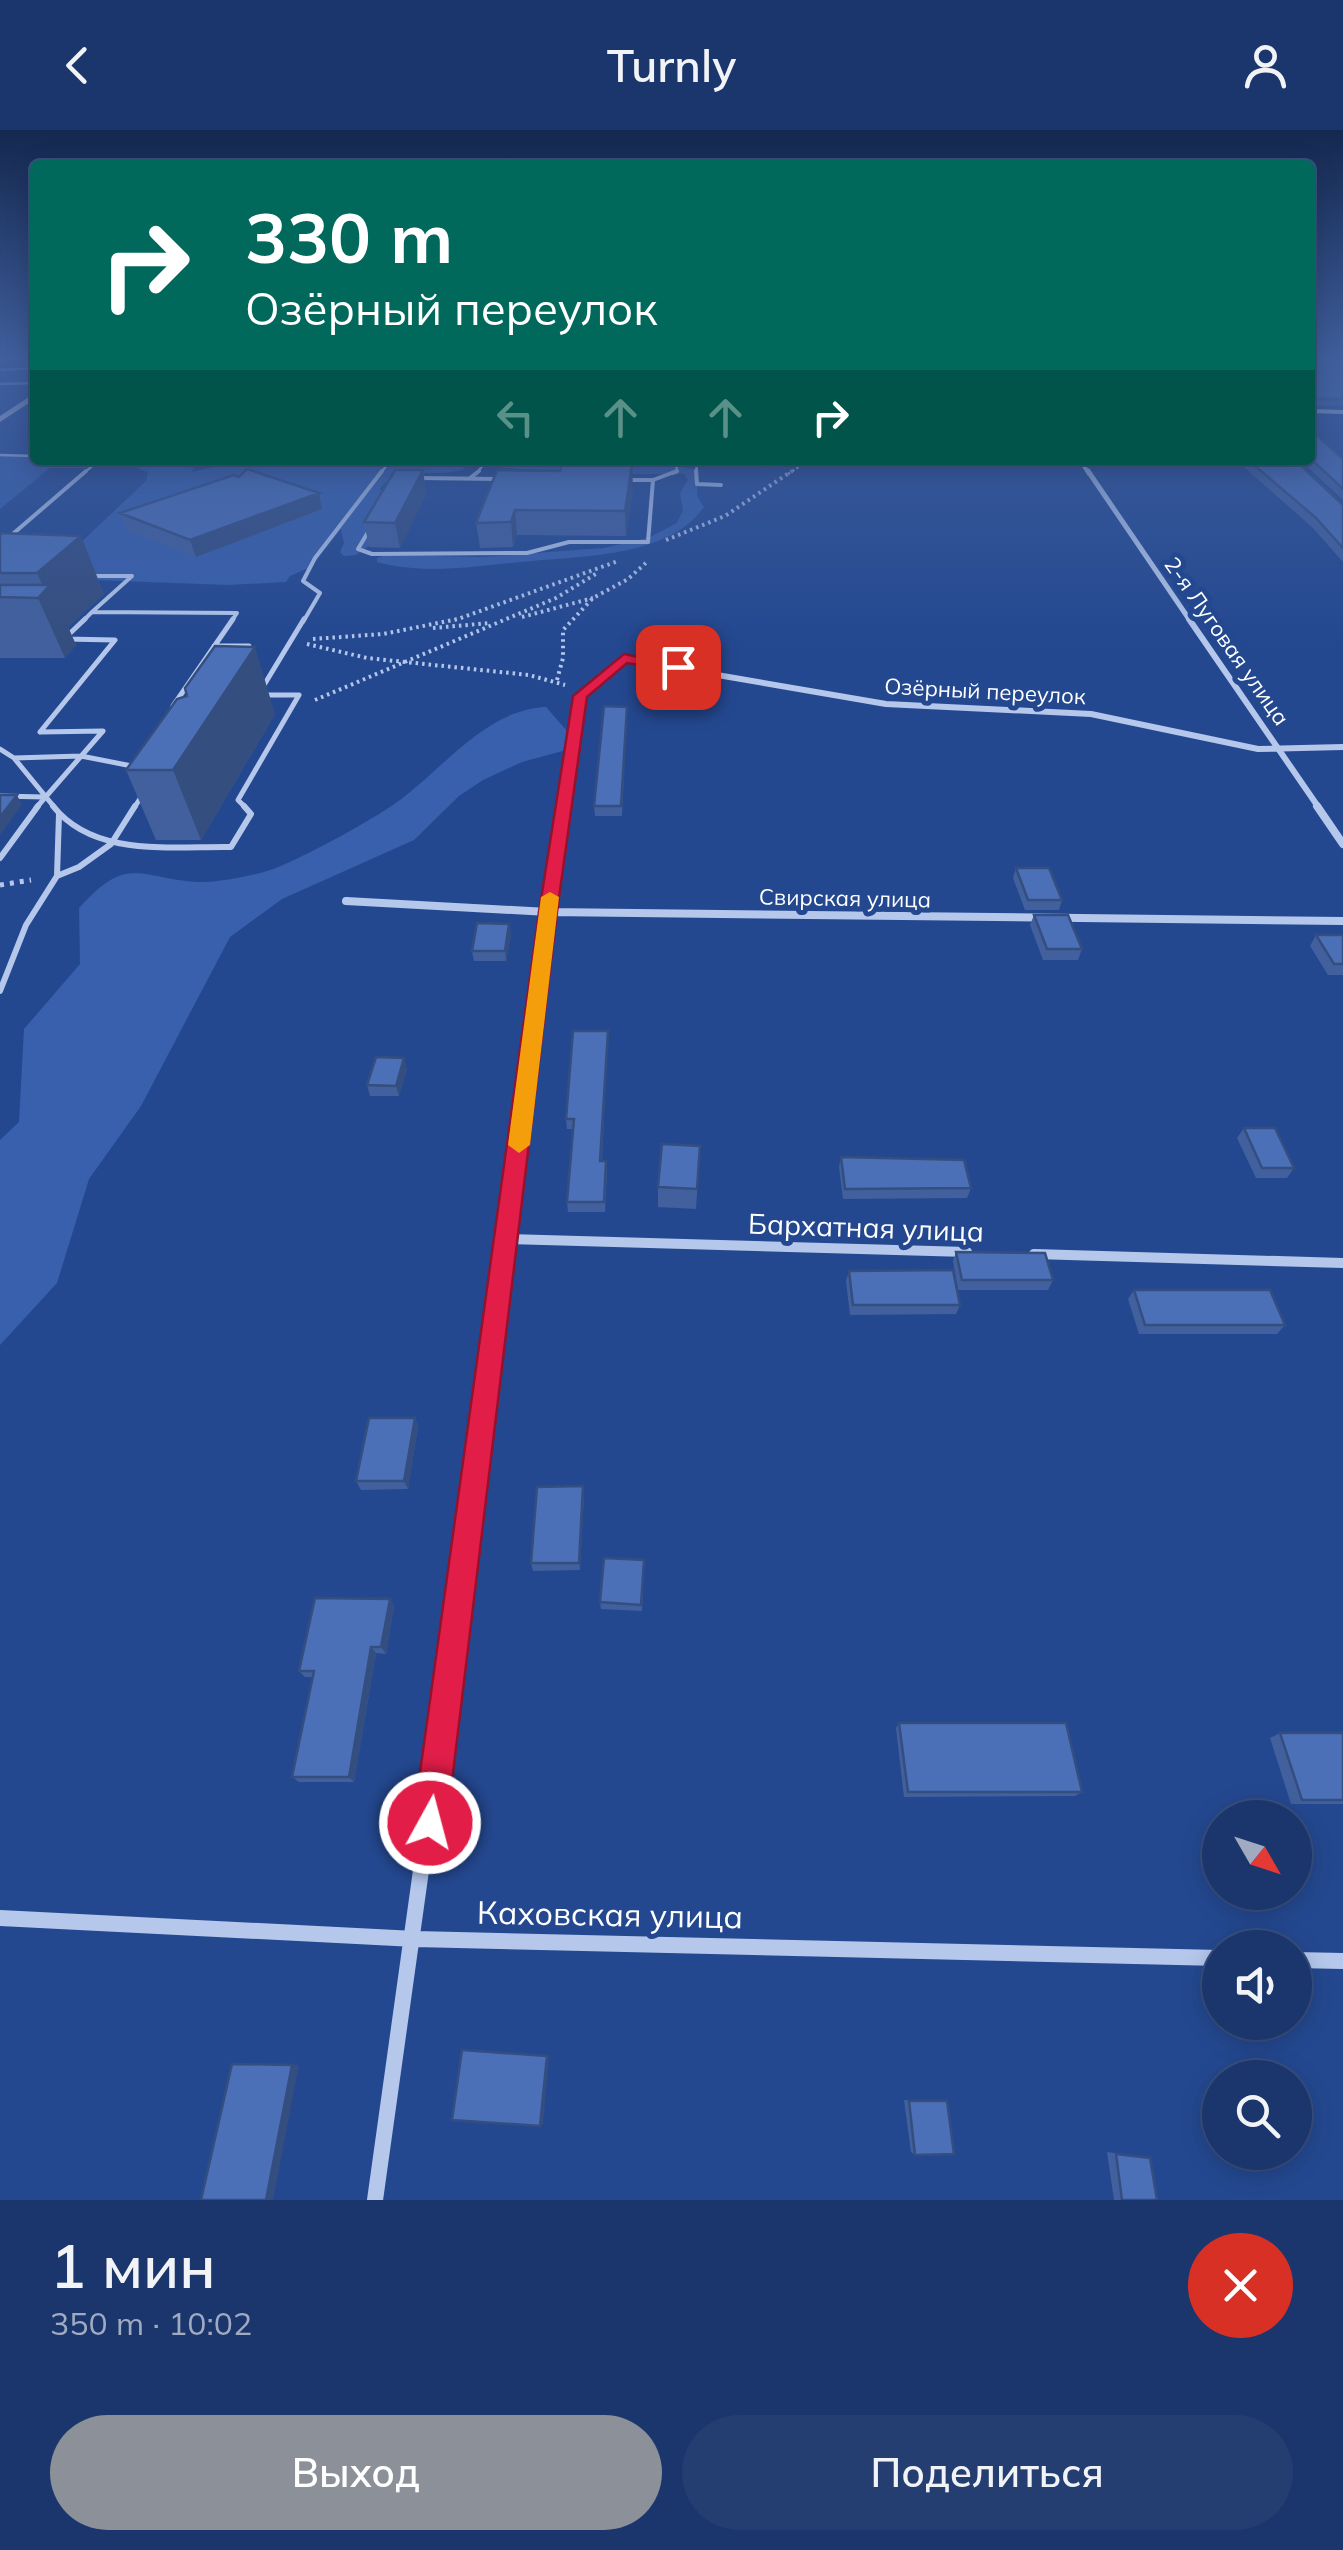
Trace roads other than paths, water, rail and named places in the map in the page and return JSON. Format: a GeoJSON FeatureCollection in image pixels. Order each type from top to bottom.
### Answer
{"type":"FeatureCollection","features":[{"type":"Feature","properties":{"kind":"street","name":"2-я Луговая улица"},"geometry":{"type":"LineString","coordinates":[[1083,465],[1343,844]]}},
{"type":"Feature","properties":{"kind":"street","name":"Озёрный переулок"},"geometry":{"type":"LineString","coordinates":[[548,912],[580,696],[624,658],[886,704],[1091,714],[1226,744],[1282,751],[1343,747]]}},
{"type":"Feature","properties":{"kind":"street","name":"Свирская улица"},"geometry":{"type":"LineString","coordinates":[[346,901],[548,912],[1343,921]]}},
{"type":"Feature","properties":{"kind":"street"},"geometry":{"type":"LineString","coordinates":[[375,2200],[414,1940],[548,912]]}},
{"type":"Feature","properties":{"kind":"street","name":"Бархатная улица"},"geometry":{"type":"LineString","coordinates":[[507,1240],[984,1253]]}},
{"type":"Feature","properties":{"kind":"street"},"geometry":{"type":"LineString","coordinates":[[1024,1254],[1343,1263]]}},
{"type":"Feature","properties":{"kind":"street","name":"Каховская улица"},"geometry":{"type":"LineString","coordinates":[[0,1918],[414,1940],[1202,1958]]}},
{"type":"Feature","properties":{"kind":"street"},"geometry":{"type":"LineString","coordinates":[[1312,1960],[1343,1961]]}},
{"type":"Feature","properties":{"kind":"lane"},"geometry":{"type":"LineString","coordinates":[[0,455],[30,456]]}},
{"type":"Feature","properties":{"kind":"lane"},"geometry":{"type":"LineString","coordinates":[[0,545],[93,465]]}},
{"type":"Feature","properties":{"kind":"lane"},"geometry":{"type":"LineString","coordinates":[[0,750],[14,758],[59,814],[111,844],[230,847],[251,814],[238,800],[299,695],[258,695],[320,593],[303,581],[315,558],[387,465]]}},
{"type":"Feature","properties":{"kind":"lane"},"geometry":{"type":"LineString","coordinates":[[470,478],[486,465]]}},
{"type":"Feature","properties":{"kind":"lane"},"geometry":{"type":"LineString","coordinates":[[617,480],[654,480],[677,472],[676,465]]}},
{"type":"Feature","properties":{"kind":"lane"},"geometry":{"type":"LineString","coordinates":[[696,465],[696,484],[721,484]]}},
{"type":"Feature","properties":{"kind":"lane"},"geometry":{"type":"LineString","coordinates":[[403,477],[507,479]]}},
{"type":"Feature","properties":{"kind":"lane"},"geometry":{"type":"LineString","coordinates":[[376,520],[358,549],[372,554],[527,553],[569,542],[648,542],[654,480]]}},
{"type":"Feature","properties":{"kind":"lane"},"geometry":{"type":"LineString","coordinates":[[65,639],[132,576],[76,576]]}},
{"type":"Feature","properties":{"kind":"lane"},"geometry":{"type":"LineString","coordinates":[[92,612],[236,613],[172,706]]}},
{"type":"Feature","properties":{"kind":"lane"},"geometry":{"type":"LineString","coordinates":[[0,858],[44,797],[103,731],[40,732],[115,640],[49,639]]}},
{"type":"Feature","properties":{"kind":"lane"},"geometry":{"type":"LineString","coordinates":[[277,646],[290,643]]}},
{"type":"Feature","properties":{"kind":"lane"},"geometry":{"type":"LineString","coordinates":[[214,646],[249,646]]}},
{"type":"Feature","properties":{"kind":"lane"},"geometry":{"type":"LineString","coordinates":[[14,758],[81,756],[139,767]]}},
{"type":"Feature","properties":{"kind":"lane"},"geometry":{"type":"LineString","coordinates":[[247,762],[260,762]]}},
{"type":"Feature","properties":{"kind":"lane"},"geometry":{"type":"LineString","coordinates":[[57,876],[79,867],[111,844],[148,786]]}},
{"type":"Feature","properties":{"kind":"lane"},"geometry":{"type":"LineString","coordinates":[[0,796],[44,797]]}},
{"type":"Feature","properties":{"kind":"lane"},"geometry":{"type":"LineString","coordinates":[[0,991],[26,926],[57,876],[59,814]]}}]}
